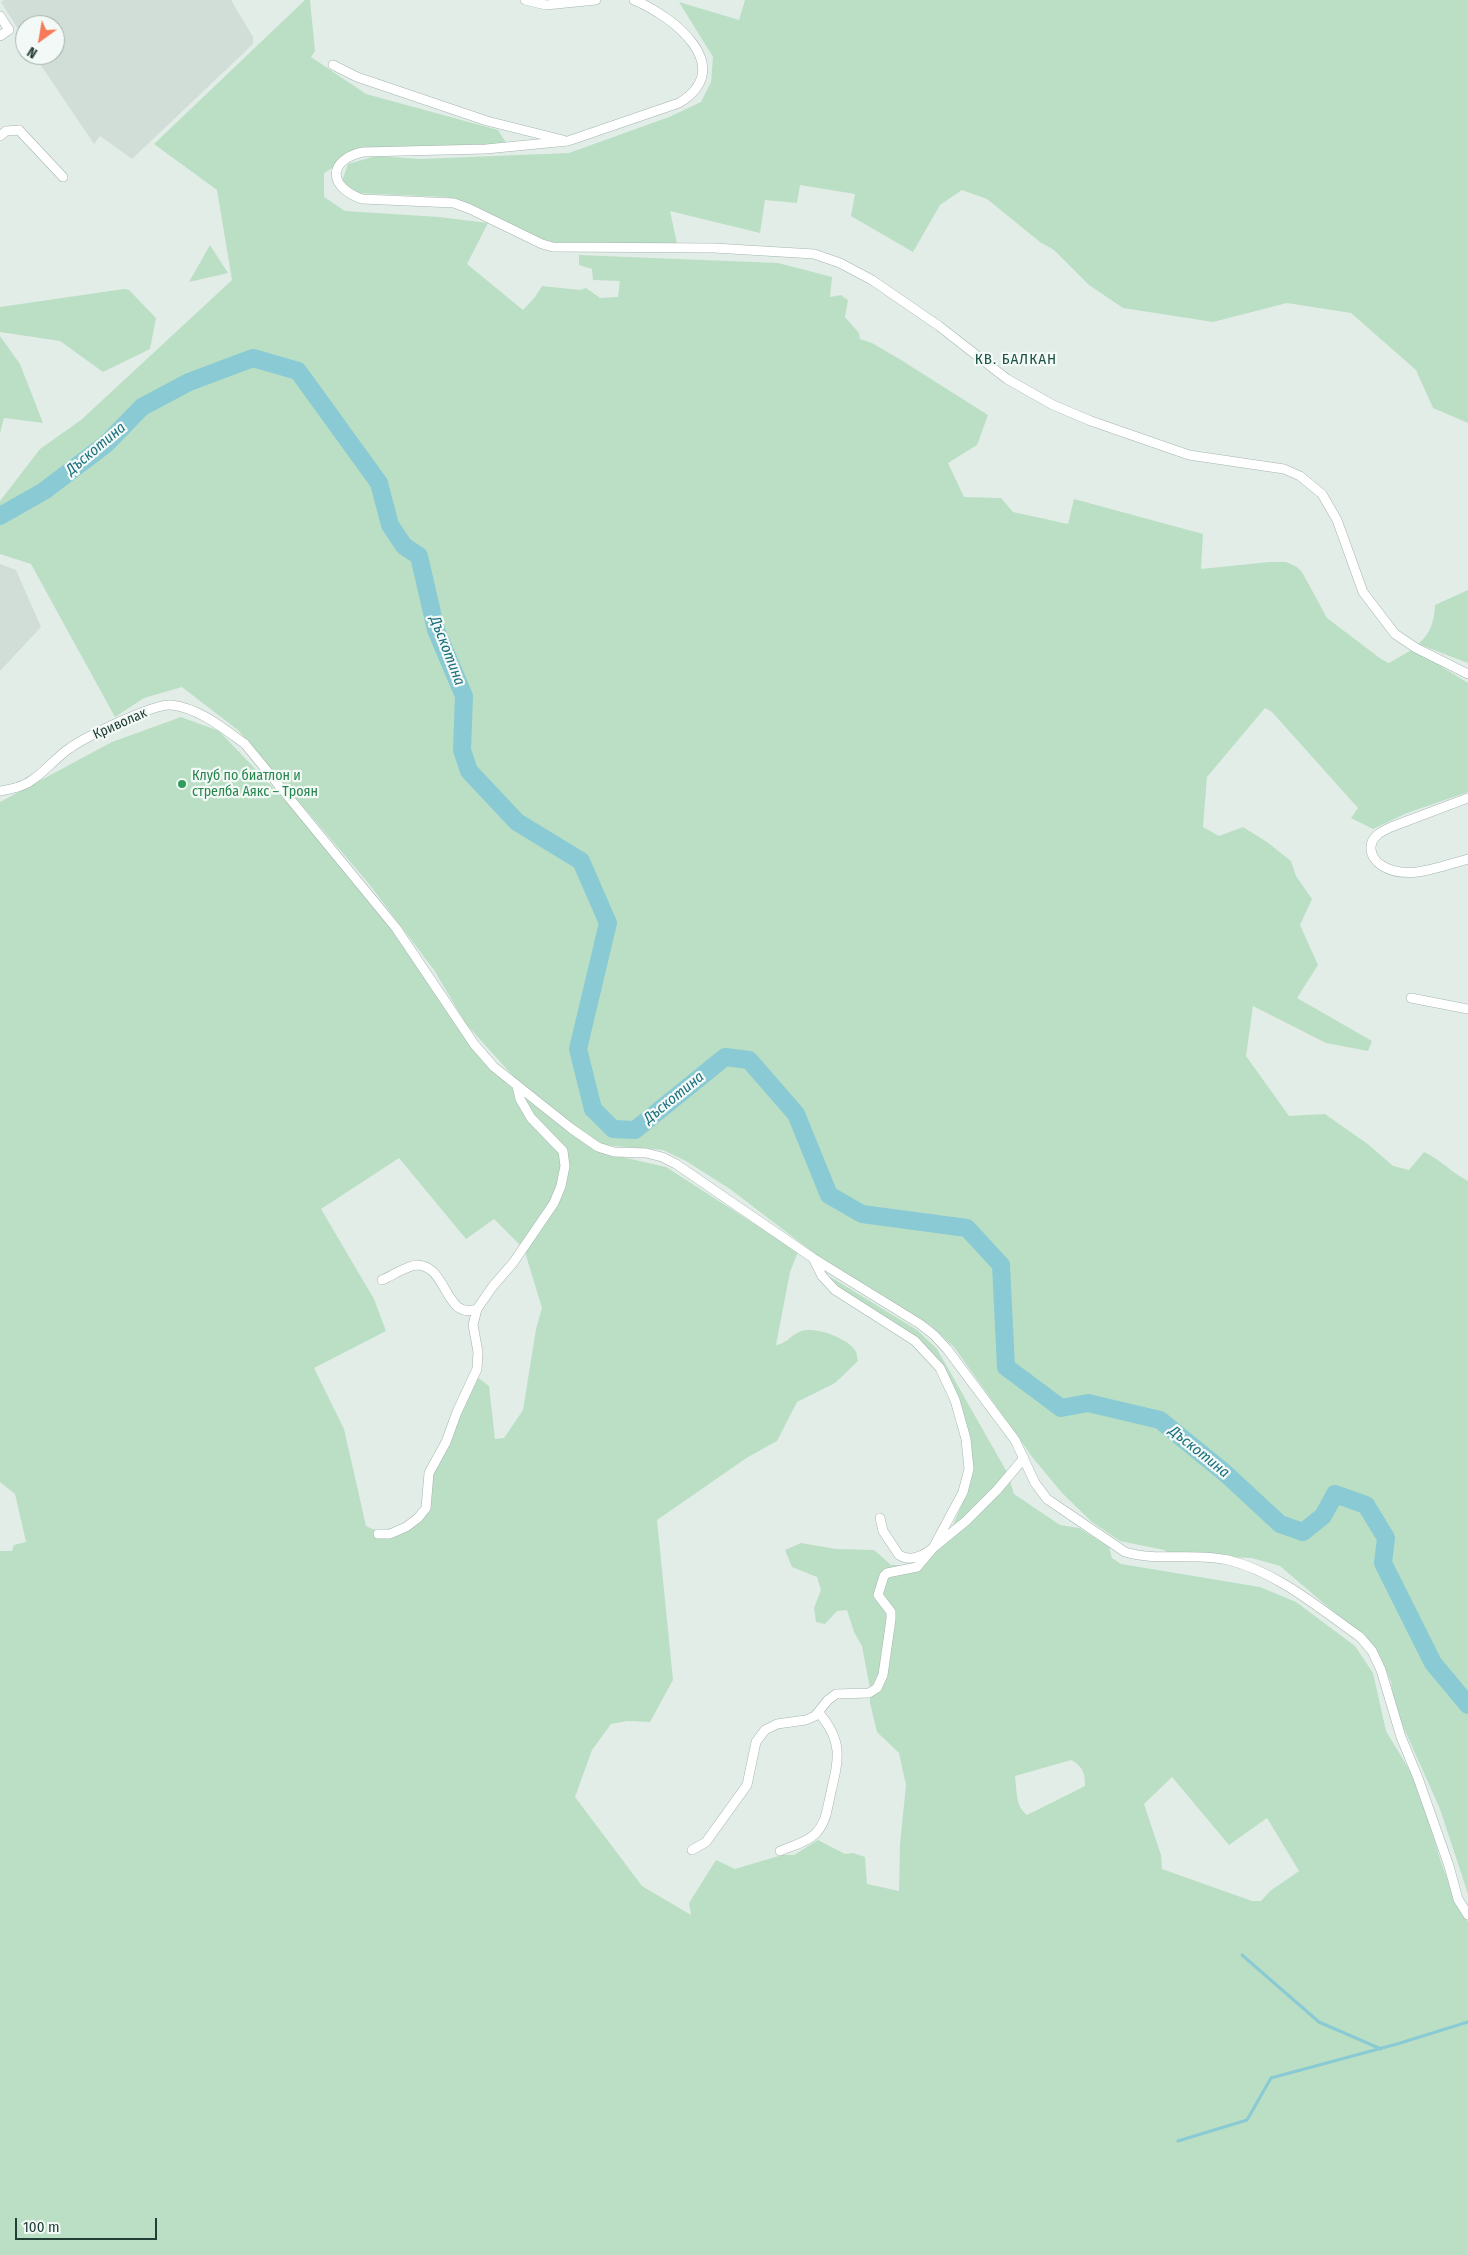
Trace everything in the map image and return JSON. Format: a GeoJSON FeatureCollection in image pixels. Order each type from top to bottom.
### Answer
{"type":"FeatureCollection","features":[{"type":"Feature","properties":{"kind":"street"},"geometry":{"type":"LineString","coordinates":[[525,0],[546,5],[596,0]]}},
{"type":"Feature","properties":{"kind":"street"},"geometry":{"type":"LineString","coordinates":[[634,0],[650,6],[670,19],[688,37],[700,54],[703,70],[699,83],[690,96],[679,102],[568,141],[486,149],[363,152],[352,155],[342,161],[337,169],[336,178],[340,187],[351,195],[362,199],[454,203],[470,208],[542,244],[554,248],[714,248],[774,251],[814,254],[840,263],[872,280],[932,321],[1007,379],[1053,405],[1091,421],[1189,455],[1284,469],[1300,476],[1322,494],[1337,520],[1363,592],[1395,634],[1416,648],[1468,674]]}},
{"type":"Feature","properties":{"kind":"street"},"geometry":{"type":"LineString","coordinates":[[0,16],[9,30],[0,36]]}},
{"type":"Feature","properties":{"kind":"street"},"geometry":{"type":"LineString","coordinates":[[333,65],[357,77],[487,121],[568,141]]}},
{"type":"Feature","properties":{"kind":"street"},"geometry":{"type":"LineString","coordinates":[[0,136],[6,131],[19,130],[63,176]]}},
{"type":"Feature","properties":{"kind":"street","name":"Криволак"},"geometry":{"type":"LineString","coordinates":[[0,791],[24,785],[34,780],[70,748],[119,723],[170,704],[214,721],[245,744],[262,762],[396,928],[474,1044],[494,1066],[517,1086],[598,1147],[614,1152],[654,1155],[676,1164],[813,1258],[920,1324],[947,1349],[1015,1440],[1035,1483],[1047,1500],[1125,1552],[1139,1556],[1194,1556],[1227,1560],[1262,1571],[1360,1637],[1372,1651],[1381,1670],[1400,1737],[1418,1778],[1449,1866],[1458,1899],[1468,1915]]}},
{"type":"Feature","properties":{"kind":"street"},"geometry":{"type":"LineString","coordinates":[[1468,798],[1380,832],[1373,840],[1371,848],[1378,863],[1389,870],[1401,873],[1413,873],[1468,859]]}},
{"type":"Feature","properties":{"kind":"street"},"geometry":{"type":"LineString","coordinates":[[1411,998],[1468,1009]]}},
{"type":"Feature","properties":{"kind":"street"},"geometry":{"type":"LineString","coordinates":[[378,1534],[390,1534],[406,1528],[426,1508],[429,1473],[446,1442],[457,1412],[477,1369],[478,1352],[473,1325],[477,1308],[512,1263],[554,1203],[561,1186],[565,1166],[563,1151],[528,1114],[520,1099],[517,1086]]}},
{"type":"Feature","properties":{"kind":"street"},"geometry":{"type":"LineString","coordinates":[[692,1850],[706,1842],[747,1785],[759,1736],[770,1726],[806,1720],[819,1713],[828,1700],[836,1694],[869,1693],[877,1688],[883,1675],[891,1619],[891,1612],[878,1595],[884,1576],[890,1572],[917,1567],[933,1548],[963,1492],[969,1470],[966,1439],[955,1400],[940,1368],[915,1341],[835,1290],[822,1276],[813,1258]]}},
{"type":"Feature","properties":{"kind":"street"},"geometry":{"type":"LineString","coordinates":[[382,1280],[414,1266],[422,1266],[439,1277],[455,1305],[467,1311],[477,1308]]}},
{"type":"Feature","properties":{"kind":"street"},"geometry":{"type":"LineString","coordinates":[[880,1518],[883,1531],[899,1555],[911,1558],[927,1553],[991,1496],[1024,1458]]}},
{"type":"Feature","properties":{"kind":"street"},"geometry":{"type":"LineString","coordinates":[[780,1851],[809,1839],[818,1830],[827,1815],[836,1776],[838,1749],[831,1729],[819,1713]]}},
{"type":"Feature","properties":{"kind":"shaded area"},"geometry":{"type":"Polygon","coordinates":[[[4,0],[231,0],[253,37],[253,44],[132,159],[100,136],[94,144],[41,65],[65,65],[65,15],[15,15],[15,24],[1,2],[4,0]]]}},
{"type":"Feature","properties":{"kind":"shaded area"},"geometry":{"type":"Polygon","coordinates":[[[0,564],[16,570],[41,627],[0,671],[0,564]]]}},
{"type":"Feature","properties":{"kind":"green space"},"geometry":{"type":"Polygon","coordinates":[[[305,0],[310,0],[315,51],[311,57],[366,94],[498,130],[508,146],[356,154],[324,173],[324,197],[345,211],[439,217],[488,223],[467,264],[523,310],[542,286],[580,290],[586,288],[600,298],[618,297],[620,281],[593,280],[592,269],[579,265],[579,255],[778,263],[832,277],[830,297],[841,295],[848,300],[845,317],[859,333],[860,339],[872,343],[901,360],[988,415],[977,445],[948,463],[964,497],[1001,498],[1013,512],[1068,524],[1074,499],[1203,534],[1201,569],[1286,562],[1297,567],[1302,572],[1327,618],[1381,659],[1389,663],[1413,649],[1468,683],[1468,792],[1407,813],[1373,829],[1351,818],[1358,808],[1272,712],[1265,708],[1207,777],[1203,827],[1219,836],[1243,827],[1267,842],[1291,861],[1296,876],[1312,899],[1300,925],[1318,965],[1297,998],[1372,1041],[1368,1051],[1326,1043],[1253,1006],[1246,1056],[1289,1116],[1325,1114],[1369,1145],[1393,1166],[1409,1170],[1424,1152],[1468,1181],[1468,1894],[1440,1809],[1394,1706],[1391,1682],[1379,1654],[1363,1637],[1280,1566],[1252,1558],[1171,1555],[1164,1550],[1120,1541],[1092,1522],[1062,1493],[1033,1458],[954,1347],[930,1325],[819,1257],[730,1189],[686,1161],[663,1150],[602,1145],[523,1087],[466,1024],[434,970],[369,884],[239,731],[182,687],[144,698],[115,717],[31,564],[0,554],[0,501],[40,449],[81,420],[232,280],[217,190],[154,144],[305,0]]]}},
{"type":"Feature","properties":{"kind":"green space"},"geometry":{"type":"Polygon","coordinates":[[[745,0],[1468,0],[1468,423],[1433,408],[1416,370],[1351,313],[1287,303],[1213,322],[1123,308],[1089,285],[1054,250],[1040,242],[987,199],[962,190],[940,205],[913,252],[851,216],[855,194],[800,185],[797,203],[765,200],[760,233],[670,211],[678,248],[581,248],[541,241],[478,208],[446,197],[355,193],[342,181],[348,164],[376,156],[420,159],[569,153],[669,117],[701,102],[711,82],[713,57],[679,2],[739,20],[745,0]]]}},
{"type":"Feature","properties":{"kind":"green space"},"geometry":{"type":"Polygon","coordinates":[[[210,245],[228,273],[189,282],[210,245]]]}},
{"type":"Feature","properties":{"kind":"green space"},"geometry":{"type":"Polygon","coordinates":[[[124,289],[129,290],[156,318],[150,349],[103,372],[60,341],[0,332],[0,307],[124,289]]]}},
{"type":"Feature","properties":{"kind":"green space"},"geometry":{"type":"Polygon","coordinates":[[[0,336],[20,364],[43,423],[4,418],[0,433],[0,336]]]}},
{"type":"Feature","properties":{"kind":"green space"},"geometry":{"type":"Polygon","coordinates":[[[1468,590],[1468,663],[1418,644],[1426,636],[1431,626],[1435,605],[1468,590]]]}},
{"type":"Feature","properties":{"kind":"green space"},"geometry":{"type":"Polygon","coordinates":[[[181,717],[219,731],[304,820],[352,876],[400,942],[429,977],[474,1051],[508,1085],[600,1152],[666,1167],[798,1252],[790,1272],[776,1345],[783,1343],[799,1332],[812,1330],[837,1337],[851,1345],[856,1351],[858,1361],[835,1383],[797,1402],[777,1441],[748,1457],[657,1520],[673,1680],[650,1722],[627,1721],[611,1724],[592,1750],[575,1797],[642,1886],[691,1915],[689,1903],[716,1860],[735,1869],[782,1855],[794,1855],[818,1840],[845,1854],[853,1853],[865,1857],[867,1884],[899,1891],[900,1844],[906,1785],[899,1753],[877,1732],[870,1703],[870,1688],[862,1646],[854,1632],[847,1610],[837,1611],[825,1624],[816,1622],[814,1608],[821,1590],[817,1577],[792,1567],[785,1550],[801,1543],[836,1549],[874,1550],[891,1565],[918,1565],[945,1544],[970,1485],[972,1454],[962,1415],[922,1344],[843,1292],[829,1276],[917,1330],[937,1349],[1008,1474],[1014,1494],[1060,1525],[1079,1528],[1109,1547],[1112,1558],[1121,1564],[1260,1587],[1296,1602],[1355,1646],[1373,1673],[1386,1731],[1419,1786],[1440,1859],[1453,1894],[1468,1922],[1468,2255],[0,2255],[0,1551],[12,1551],[14,1545],[26,1542],[15,1494],[0,1482],[0,802],[112,742],[181,717]],[[399,1158],[321,1209],[374,1299],[386,1331],[314,1368],[344,1429],[366,1526],[375,1530],[405,1527],[430,1506],[428,1477],[477,1377],[489,1386],[495,1439],[504,1438],[523,1410],[536,1329],[542,1308],[524,1249],[494,1219],[466,1239],[399,1158]],[[1071,1760],[1015,1776],[1018,1802],[1027,1815],[1085,1786],[1082,1771],[1071,1760]],[[1172,1777],[1144,1804],[1161,1855],[1162,1869],[1252,1901],[1261,1901],[1270,1891],[1299,1871],[1267,1818],[1229,1845],[1172,1777]]]}},
{"type":"Feature","properties":{"kind":"waterway","name":"Дъскотина"},"geometry":{"type":"LineString","coordinates":[[0,516],[44,491],[106,444],[142,407],[189,382],[253,358],[298,371],[379,483],[390,525],[404,546],[419,556],[436,630],[464,696],[462,750],[469,771],[517,822],[581,861],[608,923],[578,1049],[593,1109],[613,1129],[635,1130],[725,1057],[749,1060],[796,1114],[829,1195],[862,1214],[967,1228],[1001,1265],[1006,1367],[1061,1408],[1088,1403],[1160,1420],[1225,1473],[1280,1524],[1303,1532],[1323,1516],[1335,1494],[1366,1505],[1386,1538],[1383,1563],[1433,1663],[1468,1705]]}},
{"type":"Feature","properties":{"kind":"waterway"},"geometry":{"type":"LineString","coordinates":[[1242,1955],[1319,2022],[1381,2049]]}},
{"type":"Feature","properties":{"kind":"waterway"},"geometry":{"type":"LineString","coordinates":[[1178,2141],[1247,2120],[1271,2078],[1397,2044],[1468,2022]]}},
{"type":"Feature","properties":{"kind":"place","name":"Клуб по биатлон и стрелба Аякс – Троян"},"geometry":{"type":"Point","coordinates":[182,784]}},
{"type":"Feature","properties":{"kind":"district","name":"КВ. БАЛКАН"},"geometry":{"type":"Point","coordinates":[1016,360]}}]}
